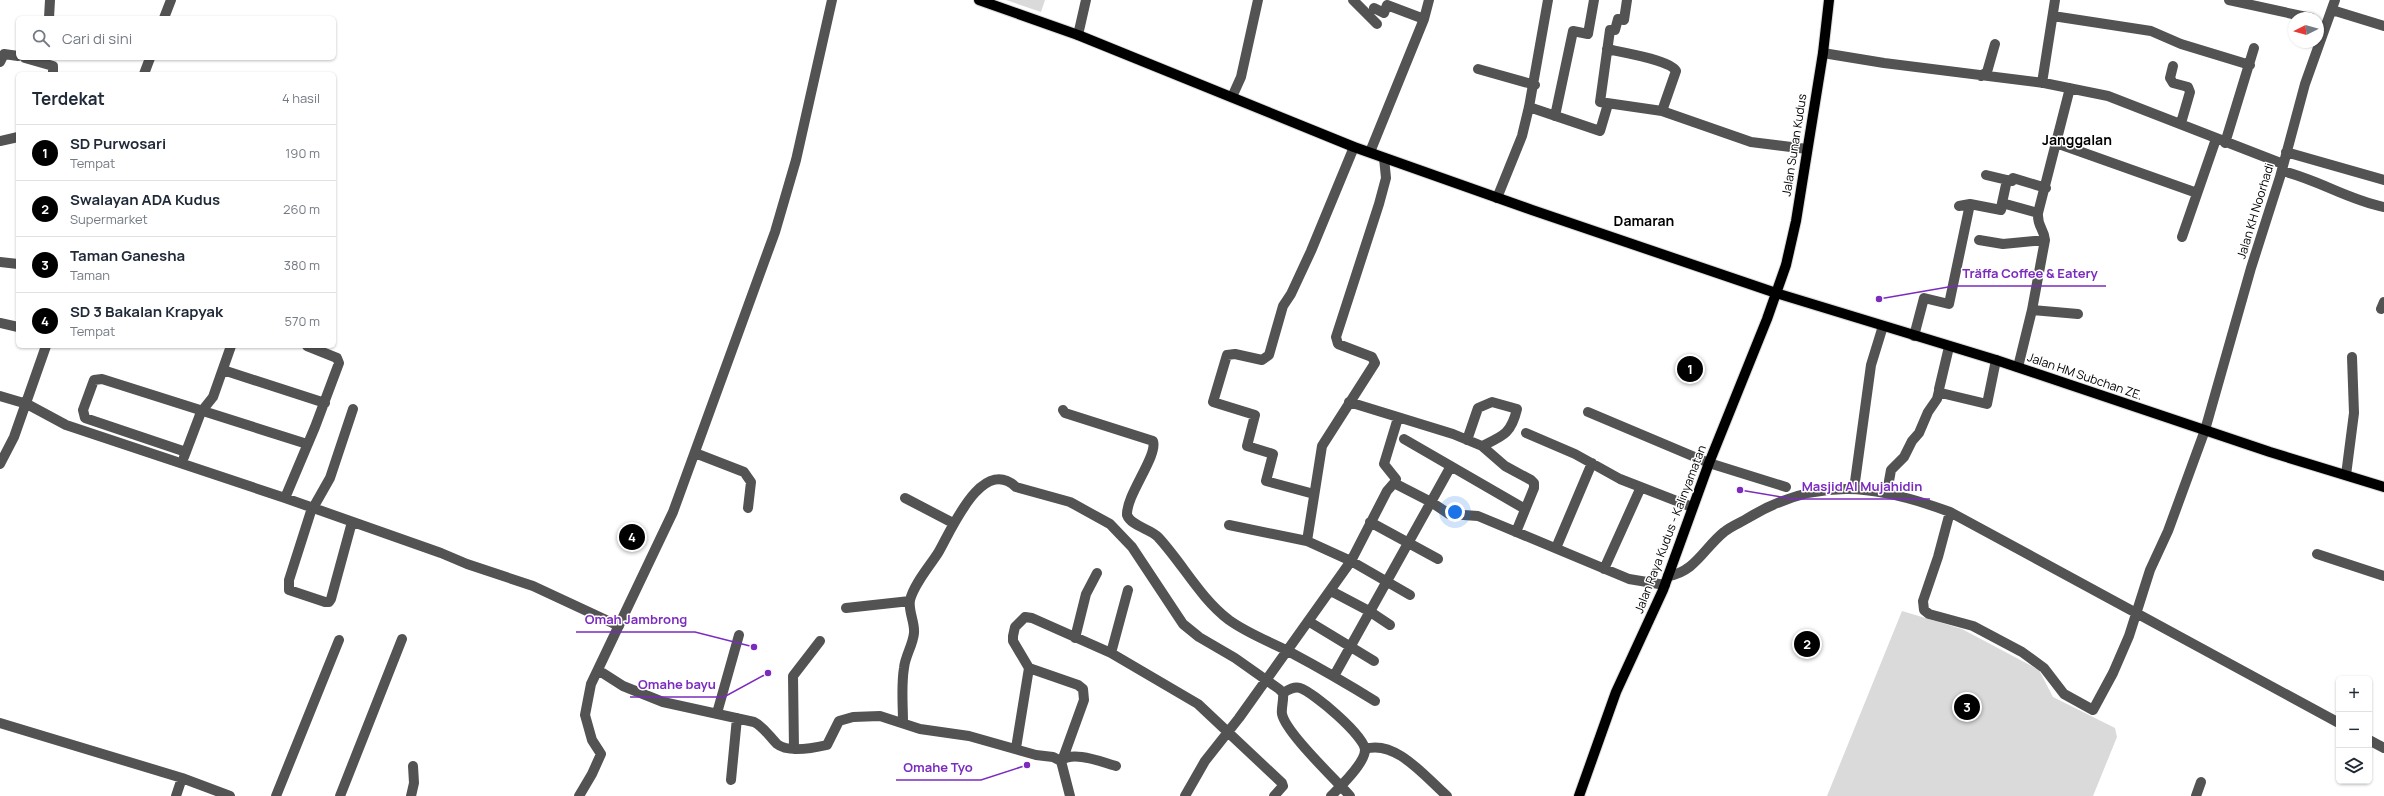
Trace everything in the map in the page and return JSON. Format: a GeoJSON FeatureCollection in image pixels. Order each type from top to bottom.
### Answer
{"type":"FeatureCollection","features":[{"type":"Feature","properties":{"kind":"main road","name":"Jalan HM Subchan ZE."},"geometry":{"type":"LineString","coordinates":[[979,0],[1078,35],[1232,96],[1354,147],[1497,198],[1776,293],[1996,360],[2205,430],[2384,487]]}},
{"type":"Feature","properties":{"kind":"main road","name":"Jalan Sunan Kudus"},"geometry":{"type":"LineString","coordinates":[[1776,293],[1791,244],[1823,53],[1828,0]]}},
{"type":"Feature","properties":{"kind":"main road","name":"Jalan Raya Kudus - Kalinyamatan"},"geometry":{"type":"LineString","coordinates":[[1579,796],[1616,692],[1666,581],[1692,507],[1776,293]]}},
{"type":"Feature","properties":{"kind":"street"},"geometry":{"type":"LineString","coordinates":[[49,16],[50,0]]}},
{"type":"Feature","properties":{"kind":"street"},"geometry":{"type":"LineString","coordinates":[[165,16],[171,0]]}},
{"type":"Feature","properties":{"kind":"street"},"geometry":{"type":"LineString","coordinates":[[579,796],[592,774],[601,754],[592,740],[585,715],[591,684],[656,552],[695,453],[775,232],[796,160],[832,0]]}},
{"type":"Feature","properties":{"kind":"street"},"geometry":{"type":"LineString","coordinates":[[1078,35],[1086,0]]}},
{"type":"Feature","properties":{"kind":"street"},"geometry":{"type":"LineString","coordinates":[[1232,96],[1241,77],[1258,0]]}},
{"type":"Feature","properties":{"kind":"street"},"geometry":{"type":"LineString","coordinates":[[1353,0],[1374,21],[1376,4]]}},
{"type":"Feature","properties":{"kind":"street"},"geometry":{"type":"LineString","coordinates":[[1370,152],[1424,19],[1429,0]]}},
{"type":"Feature","properties":{"kind":"street"},"geometry":{"type":"LineString","coordinates":[[1497,198],[1522,136],[1535,84],[1548,0]]}},
{"type":"Feature","properties":{"kind":"street"},"geometry":{"type":"LineString","coordinates":[[1555,116],[1573,31],[1588,34],[1594,0]]}},
{"type":"Feature","properties":{"kind":"street"},"geometry":{"type":"LineString","coordinates":[[1628,0],[1624,20],[1618,19],[1615,30],[1610,30],[1600,102],[1662,111],[1751,142],[1807,149]]}},
{"type":"Feature","properties":{"kind":"street"},"geometry":{"type":"LineString","coordinates":[[2042,82],[2055,0]]}},
{"type":"Feature","properties":{"kind":"street"},"geometry":{"type":"LineString","coordinates":[[2229,0],[2276,5],[2295,12]]}},
{"type":"Feature","properties":{"kind":"street","name":"Jalan KH Noorhadi"},"geometry":{"type":"LineString","coordinates":[[1950,512],[1938,558],[1923,601],[1924,610],[1929,614],[1973,626],[2037,661],[2064,694],[2074,701],[2093,710],[2129,636],[2135,614],[2205,430],[2239,309],[2283,168],[2305,84],[2329,22],[2335,0]]}},
{"type":"Feature","properties":{"kind":"street"},"geometry":{"type":"LineString","coordinates":[[1376,4],[1384,13],[1387,5],[1424,19]]}},
{"type":"Feature","properties":{"kind":"street"},"geometry":{"type":"LineString","coordinates":[[2332,10],[2384,26]]}},
{"type":"Feature","properties":{"kind":"street"},"geometry":{"type":"LineString","coordinates":[[2053,16],[2151,31],[2181,44],[2250,65]]}},
{"type":"Feature","properties":{"kind":"street"},"geometry":{"type":"LineString","coordinates":[[2324,21],[2329,22]]}},
{"type":"Feature","properties":{"kind":"street"},"geometry":{"type":"LineString","coordinates":[[1981,76],[1987,72],[1995,44]]}},
{"type":"Feature","properties":{"kind":"street"},"geometry":{"type":"LineString","coordinates":[[2182,237],[2197,193],[2221,141],[2250,65],[2254,48]]}},
{"type":"Feature","properties":{"kind":"street"},"geometry":{"type":"LineString","coordinates":[[1607,49],[1663,63],[1675,68],[1676,72],[1662,111]]}},
{"type":"Feature","properties":{"kind":"street"},"geometry":{"type":"LineString","coordinates":[[1823,53],[1884,64],[2042,82],[2108,96],[2181,123],[2352,198],[2384,207]]}},
{"type":"Feature","properties":{"kind":"street"},"geometry":{"type":"LineString","coordinates":[[0,62],[4,54],[16,56]]}},
{"type":"Feature","properties":{"kind":"street"},"geometry":{"type":"LineString","coordinates":[[43,60],[53,66],[53,72]]}},
{"type":"Feature","properties":{"kind":"street"},"geometry":{"type":"LineString","coordinates":[[145,72],[149,60]]}},
{"type":"Feature","properties":{"kind":"street"},"geometry":{"type":"LineString","coordinates":[[2173,66],[2170,78],[2173,83],[2188,87],[2190,92],[2181,123]]}},
{"type":"Feature","properties":{"kind":"street"},"geometry":{"type":"LineString","coordinates":[[1478,70],[1535,84]]}},
{"type":"Feature","properties":{"kind":"street"},"geometry":{"type":"LineString","coordinates":[[2018,368],[2032,310],[2045,240],[2044,233],[2037,223],[2038,213],[2046,188],[2070,88]]}},
{"type":"Feature","properties":{"kind":"street"},"geometry":{"type":"LineString","coordinates":[[1529,107],[1600,131],[1608,104]]}},
{"type":"Feature","properties":{"kind":"street"},"geometry":{"type":"LineString","coordinates":[[0,141],[16,137]]}},
{"type":"Feature","properties":{"kind":"street"},"geometry":{"type":"LineString","coordinates":[[2056,142],[2197,193]]}},
{"type":"Feature","properties":{"kind":"street"},"geometry":{"type":"LineString","coordinates":[[1314,494],[1266,481],[1273,454],[1247,446],[1255,415],[1213,402],[1227,355],[1235,354],[1262,360],[1270,356],[1283,306],[1291,294],[1311,251],[1354,147]]}},
{"type":"Feature","properties":{"kind":"street"},"geometry":{"type":"LineString","coordinates":[[2286,152],[2384,180]]}},
{"type":"Feature","properties":{"kind":"street"},"geometry":{"type":"LineString","coordinates":[[1307,541],[1322,446],[1349,402],[1363,385],[1376,361],[1372,357],[1338,344],[1336,337],[1380,204],[1386,178],[1384,158]]}},
{"type":"Feature","properties":{"kind":"street"},"geometry":{"type":"LineString","coordinates":[[1986,175],[2012,181],[2013,178],[2046,188]]}},
{"type":"Feature","properties":{"kind":"street"},"geometry":{"type":"LineString","coordinates":[[1959,206],[1970,204],[2000,210],[2007,180]]}},
{"type":"Feature","properties":{"kind":"street"},"geometry":{"type":"LineString","coordinates":[[2002,203],[2038,213]]}},
{"type":"Feature","properties":{"kind":"street"},"geometry":{"type":"LineString","coordinates":[[1914,336],[1924,298],[1949,304],[1970,204]]}},
{"type":"Feature","properties":{"kind":"street"},"geometry":{"type":"LineString","coordinates":[[1979,240],[2003,244],[2045,240]]}},
{"type":"Feature","properties":{"kind":"street"},"geometry":{"type":"LineString","coordinates":[[0,262],[16,264]]}},
{"type":"Feature","properties":{"kind":"street"},"geometry":{"type":"LineString","coordinates":[[2032,310],[2078,314]]}},
{"type":"Feature","properties":{"kind":"street"},"geometry":{"type":"LineString","coordinates":[[0,323],[16,326]]}},
{"type":"Feature","properties":{"kind":"street"},"geometry":{"type":"LineString","coordinates":[[1854,489],[1871,365],[1883,326]]}},
{"type":"Feature","properties":{"kind":"street"},"geometry":{"type":"LineString","coordinates":[[1887,492],[1891,470],[1904,457],[1912,441],[1919,434],[1928,412],[1938,400],[1950,347]]}},
{"type":"Feature","properties":{"kind":"street"},"geometry":{"type":"LineString","coordinates":[[0,464],[14,437],[27,404],[45,348]]}},
{"type":"Feature","properties":{"kind":"street"},"geometry":{"type":"LineString","coordinates":[[182,465],[201,412],[213,397],[230,348]]}},
{"type":"Feature","properties":{"kind":"street"},"geometry":{"type":"LineString","coordinates":[[285,498],[325,403],[339,363],[338,358],[312,348]]}},
{"type":"Feature","properties":{"kind":"street"},"geometry":{"type":"LineString","coordinates":[[2346,475],[2354,413],[2352,357]]}},
{"type":"Feature","properties":{"kind":"street"},"geometry":{"type":"LineString","coordinates":[[1939,391],[1987,404],[1996,360]]}},
{"type":"Feature","properties":{"kind":"street"},"geometry":{"type":"LineString","coordinates":[[223,370],[325,403]]}},
{"type":"Feature","properties":{"kind":"street"},"geometry":{"type":"LineString","coordinates":[[186,452],[88,420],[83,414],[82,410],[94,380],[99,379],[307,444]]}},
{"type":"Feature","properties":{"kind":"street"},"geometry":{"type":"LineString","coordinates":[[0,396],[27,404],[49,418],[66,425],[182,465],[285,498],[466,564],[533,586],[619,626]]}},
{"type":"Feature","properties":{"kind":"street"},"geometry":{"type":"LineString","coordinates":[[1349,402],[1482,446],[1505,466],[1534,483],[1526,509],[1516,532]]}},
{"type":"Feature","properties":{"kind":"street"},"geometry":{"type":"LineString","coordinates":[[1467,440],[1478,408],[1492,402],[1517,409],[1507,434],[1482,446]]}},
{"type":"Feature","properties":{"kind":"street"},"geometry":{"type":"LineString","coordinates":[[352,522],[329,602],[289,590],[289,580],[312,508],[330,478],[354,409]]}},
{"type":"Feature","properties":{"kind":"street"},"geometry":{"type":"LineString","coordinates":[[1063,410],[1065,413],[1153,441],[1154,445],[1150,457],[1140,477],[1127,512],[1128,518],[1156,535],[1176,558],[1206,600],[1229,620],[1249,633],[1286,650],[1334,676],[1374,702]]}},
{"type":"Feature","properties":{"kind":"street"},"geometry":{"type":"LineString","coordinates":[[1588,412],[1709,463],[1786,487]]}},
{"type":"Feature","properties":{"kind":"street"},"geometry":{"type":"LineString","coordinates":[[1185,796],[1204,761],[1227,732],[1351,562],[1370,522],[1387,491],[1396,479],[1384,464],[1398,418]]}},
{"type":"Feature","properties":{"kind":"street"},"geometry":{"type":"LineString","coordinates":[[1526,433],[1575,454],[1610,474],[1692,507]]}},
{"type":"Feature","properties":{"kind":"street"},"geometry":{"type":"LineString","coordinates":[[1404,439],[1526,509]]}},
{"type":"Feature","properties":{"kind":"street"},"geometry":{"type":"LineString","coordinates":[[695,453],[744,472],[751,482],[748,508]]}},
{"type":"Feature","properties":{"kind":"street"},"geometry":{"type":"LineString","coordinates":[[1556,548],[1592,463]]}},
{"type":"Feature","properties":{"kind":"street"},"geometry":{"type":"LineString","coordinates":[[1334,676],[1352,645],[1384,582],[1409,543],[1417,523],[1431,502],[1451,466]]}},
{"type":"Feature","properties":{"kind":"street"},"geometry":{"type":"LineString","coordinates":[[903,723],[904,669],[914,633],[910,601],[961,509],[982,486],[1000,479],[1008,479],[1016,486],[1082,507],[1110,524],[1132,547],[1183,624],[1199,637],[1235,658],[1283,693]]}},
{"type":"Feature","properties":{"kind":"street"},"geometry":{"type":"LineString","coordinates":[[1394,483],[1431,502],[1449,514],[1478,516],[1629,579],[1666,581],[1691,566],[1724,532],[1766,507],[1805,494],[1835,489],[1887,492],[1950,512],[2135,614],[2184,638],[2336,722]]}},
{"type":"Feature","properties":{"kind":"street"},"geometry":{"type":"LineString","coordinates":[[1604,569],[1641,487]]}},
{"type":"Feature","properties":{"kind":"street"},"geometry":{"type":"LineString","coordinates":[[905,498],[953,522]]}},
{"type":"Feature","properties":{"kind":"street"},"geometry":{"type":"LineString","coordinates":[[1370,522],[1438,558]]}},
{"type":"Feature","properties":{"kind":"street"},"geometry":{"type":"LineString","coordinates":[[1229,525],[1307,541],[1351,562],[1384,582],[1410,595]]}},
{"type":"Feature","properties":{"kind":"street"},"geometry":{"type":"LineString","coordinates":[[2317,554],[2384,576]]}},
{"type":"Feature","properties":{"kind":"street"},"geometry":{"type":"LineString","coordinates":[[1075,638],[1086,594],[1097,573]]}},
{"type":"Feature","properties":{"kind":"street"},"geometry":{"type":"LineString","coordinates":[[1111,653],[1128,590]]}},
{"type":"Feature","properties":{"kind":"street"},"geometry":{"type":"LineString","coordinates":[[1331,591],[1369,611],[1390,625]]}},
{"type":"Feature","properties":{"kind":"street"},"geometry":{"type":"LineString","coordinates":[[846,608],[910,601]]}},
{"type":"Feature","properties":{"kind":"street"},"geometry":{"type":"LineString","coordinates":[[1072,795],[1062,759],[1084,700],[1083,689],[1078,685],[1030,668],[1013,641],[1015,627],[1025,618],[1032,618],[1111,653],[1198,704],[1220,722],[1227,732],[1282,784],[1283,786],[1274,796]]}},
{"type":"Feature","properties":{"kind":"street"},"geometry":{"type":"LineString","coordinates":[[1308,621],[1352,645],[1374,661]]}},
{"type":"Feature","properties":{"kind":"street"},"geometry":{"type":"LineString","coordinates":[[717,713],[739,635]]}},
{"type":"Feature","properties":{"kind":"street"},"geometry":{"type":"LineString","coordinates":[[340,796],[402,639]]}},
{"type":"Feature","properties":{"kind":"street"},"geometry":{"type":"LineString","coordinates":[[276,796],[339,640]]}},
{"type":"Feature","properties":{"kind":"street"},"geometry":{"type":"LineString","coordinates":[[794,749],[791,683],[793,676],[820,641]]}},
{"type":"Feature","properties":{"kind":"street"},"geometry":{"type":"LineString","coordinates":[[1016,748],[1030,668]]}},
{"type":"Feature","properties":{"kind":"street"},"geometry":{"type":"LineString","coordinates":[[598,670],[623,686],[664,702],[738,718],[760,725],[778,745],[794,749],[827,745],[839,721],[844,719],[880,716],[920,729],[963,735],[1062,759],[1088,759],[1116,766]]}},
{"type":"Feature","properties":{"kind":"street"},"geometry":{"type":"LineString","coordinates":[[1283,693],[1294,688],[1305,690],[1338,717],[1362,741],[1365,749],[1358,765],[1331,796]]}},
{"type":"Feature","properties":{"kind":"street"},"geometry":{"type":"LineString","coordinates":[[1283,693],[1282,714],[1295,735],[1350,796]]}},
{"type":"Feature","properties":{"kind":"street"},"geometry":{"type":"LineString","coordinates":[[731,780],[738,718]]}},
{"type":"Feature","properties":{"kind":"street"},"geometry":{"type":"LineString","coordinates":[[0,724],[182,778],[230,796]]}},
{"type":"Feature","properties":{"kind":"street"},"geometry":{"type":"LineString","coordinates":[[2372,742],[2384,748]]}},
{"type":"Feature","properties":{"kind":"street"},"geometry":{"type":"LineString","coordinates":[[1365,749],[1378,746],[1393,751],[1447,796]]}},
{"type":"Feature","properties":{"kind":"street"},"geometry":{"type":"LineString","coordinates":[[411,796],[414,783],[413,766]]}},
{"type":"Feature","properties":{"kind":"street"},"geometry":{"type":"LineString","coordinates":[[176,796],[182,778]]}},
{"type":"Feature","properties":{"kind":"street"},"geometry":{"type":"LineString","coordinates":[[2196,796],[2201,782]]}},
{"type":"Feature","properties":{"kind":"shaded area"},"geometry":{"type":"Polygon","coordinates":[[[1006,0],[1045,0],[1041,12],[1006,0]]]}},
{"type":"Feature","properties":{"kind":"shaded area"},"geometry":{"type":"Polygon","coordinates":[[[1902,611],[1962,629],[2039,670],[2053,697],[2115,728],[2117,737],[2093,796],[1827,796],[1902,611]]]}},
{"type":"Feature","properties":{"kind":"place","name":"Träffa Coffee & Eatery"},"geometry":{"type":"Point","coordinates":[1879,299]}},
{"type":"Feature","properties":{"kind":"place","name":"SD Purwosari"},"geometry":{"type":"Point","coordinates":[1690,369]}},
{"type":"Feature","properties":{"kind":"place","name":"Masjid Al Mujahidin"},"geometry":{"type":"Point","coordinates":[1740,490]}},
{"type":"Feature","properties":{"kind":"place","name":"SD 3 Bakalan Krapyak"},"geometry":{"type":"Point","coordinates":[632,537]}},
{"type":"Feature","properties":{"kind":"place","name":"Swalayan ADA Kudus"},"geometry":{"type":"Point","coordinates":[1807,644]}},
{"type":"Feature","properties":{"kind":"place","name":"Omah Jambrong"},"geometry":{"type":"Point","coordinates":[754,647]}},
{"type":"Feature","properties":{"kind":"place","name":"Omahe bayu"},"geometry":{"type":"Point","coordinates":[768,673]}},
{"type":"Feature","properties":{"kind":"place","name":"Taman Ganesha"},"geometry":{"type":"Point","coordinates":[1967,707]}},
{"type":"Feature","properties":{"kind":"place","name":"Omahe Tyo"},"geometry":{"type":"Point","coordinates":[1027,765]}},
{"type":"Feature","properties":{"kind":"district","name":"Janggalan"},"geometry":{"type":"Point","coordinates":[2077,139]}},
{"type":"Feature","properties":{"kind":"district","name":"Damaran"},"geometry":{"type":"Point","coordinates":[1644,220]}}]}
